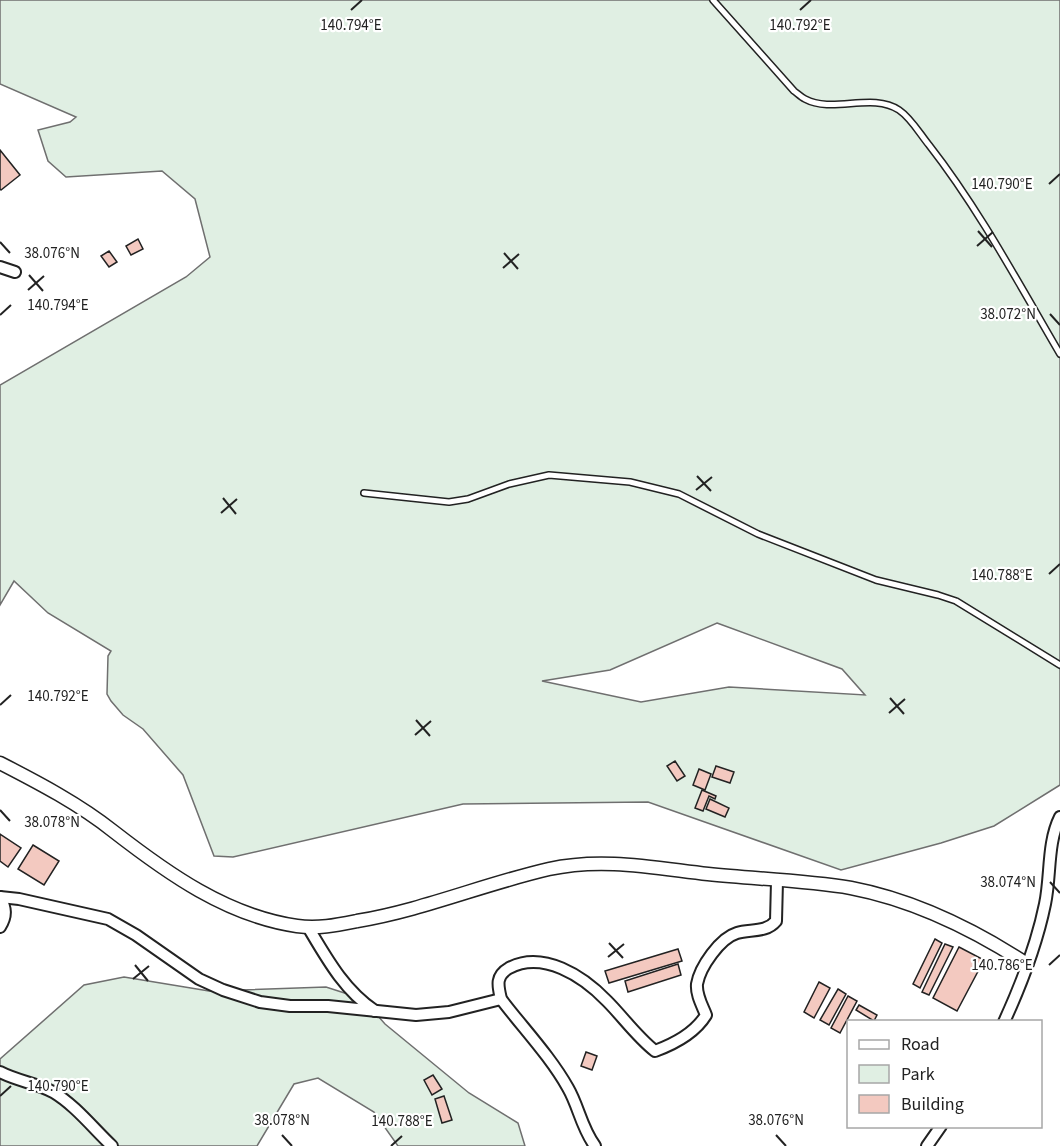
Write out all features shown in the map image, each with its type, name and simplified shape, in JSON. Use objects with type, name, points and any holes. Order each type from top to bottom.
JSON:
[{"type":"street","points":[[0,267],[15,272]]},
{"type":"street","points":[[0,763],[76,806],[170,874],[207,895],[254,915],[292,925],[327,926],[393,914],[551,869],[636,864],[850,888],[894,899],[957,923],[1027,964]]},
{"type":"street","points":[[1005,1020],[1027,964],[1045,903],[1053,837],[1060,817]]},
{"type":"street","points":[[595,1146],[581,1125],[569,1090],[558,1071],[501,999],[497,985],[499,977],[508,969],[516,966],[542,961],[565,970],[594,989],[655,1051],[675,1043],[706,1015],[698,997],[697,983],[709,958],[720,945],[729,936],[738,932],[768,929],[776,921],[777,881]]},
{"type":"street","points":[[0,897],[20,899],[108,919],[136,934],[199,979],[222,990],[260,1002],[290,1006],[328,1006],[378,1012],[431,1014],[449,1012],[501,999]]},
{"type":"street","points":[[0,897],[6,913],[0,927]]},
{"type":"street","points":[[308,927],[346,986],[360,1001],[378,1012]]},
{"type":"street","points":[[0,1072],[10,1078],[41,1087],[58,1096],[112,1146]]},
{"type":"street","points":[[927,1146],[940,1128]]},
{"type":"lane","points":[[713,0],[794,91],[805,99],[818,103],[886,105],[899,110],[906,117],[941,161],[977,216],[1060,354]]},
{"type":"lane","points":[[364,493],[449,502],[468,499],[509,484],[549,475],[630,482],[679,494],[758,534],[876,580],[938,594],[956,601],[1060,665]]},
{"type":"green space","points":[[0,0],[1060,0],[1060,785],[994,826],[841,870],[648,802],[463,804],[233,857],[214,856],[183,775],[143,729],[123,715],[107,694],[108,656],[111,651],[48,613],[14,581],[0,605],[0,385],[186,277],[210,257],[195,199],[162,171],[66,177],[48,161],[38,130],[70,122],[76,117],[0,84]],"holes":[[[717,623],[842,669],[865,695],[729,687],[641,702],[542,681],[610,670]]]},
{"type":"green space","points":[[124,977],[209,991],[326,987],[363,999],[385,1024],[469,1093],[518,1123],[525,1146],[398,1146],[374,1112],[318,1078],[294,1084],[257,1146],[0,1146],[0,1059],[84,985]]},
{"type":"building","points":[[0,150],[20,175],[1,190],[0,189]]},
{"type":"building","points":[[138,239],[143,249],[131,255],[126,246]]},
{"type":"building","points":[[109,251],[117,262],[109,267],[101,256]]},
{"type":"building","points":[[675,761],[685,776],[677,781],[667,766]]},
{"type":"building","points":[[716,766],[734,772],[730,783],[712,777]]},
{"type":"building","points":[[699,769],[711,774],[705,790],[693,785]]},
{"type":"building","points":[[702,790],[716,796],[715,799],[709,796],[703,811],[695,808]]},
{"type":"building","points":[[710,799],[729,808],[725,817],[706,809]]},
{"type":"building","points":[[0,834],[21,848],[8,867],[0,861]]},
{"type":"building","points":[[33,845],[59,861],[44,885],[18,869]]},
{"type":"building","points":[[935,939],[942,943],[920,988],[913,984]]},
{"type":"building","points":[[945,944],[953,947],[929,995],[922,992]]},
{"type":"building","points":[[959,947],[984,960],[957,1011],[933,998]]},
{"type":"building","points":[[678,949],[682,961],[609,983],[605,971]]},
{"type":"building","points":[[678,964],[681,975],[628,992],[625,981]]},
{"type":"building","points":[[819,982],[830,988],[814,1018],[804,1012]]},
{"type":"building","points":[[838,989],[846,994],[829,1025],[820,1020]]},
{"type":"building","points":[[848,996],[857,1001],[840,1033],[831,1028]]},
{"type":"building","points":[[859,1005],[877,1015],[872,1020],[856,1010]]},
{"type":"building","points":[[586,1052],[597,1056],[592,1070],[581,1066]]},
{"type":"building","points":[[433,1075],[442,1089],[432,1095],[424,1080]]},
{"type":"building","points":[[444,1096],[452,1120],[442,1123],[435,1099]]}]
